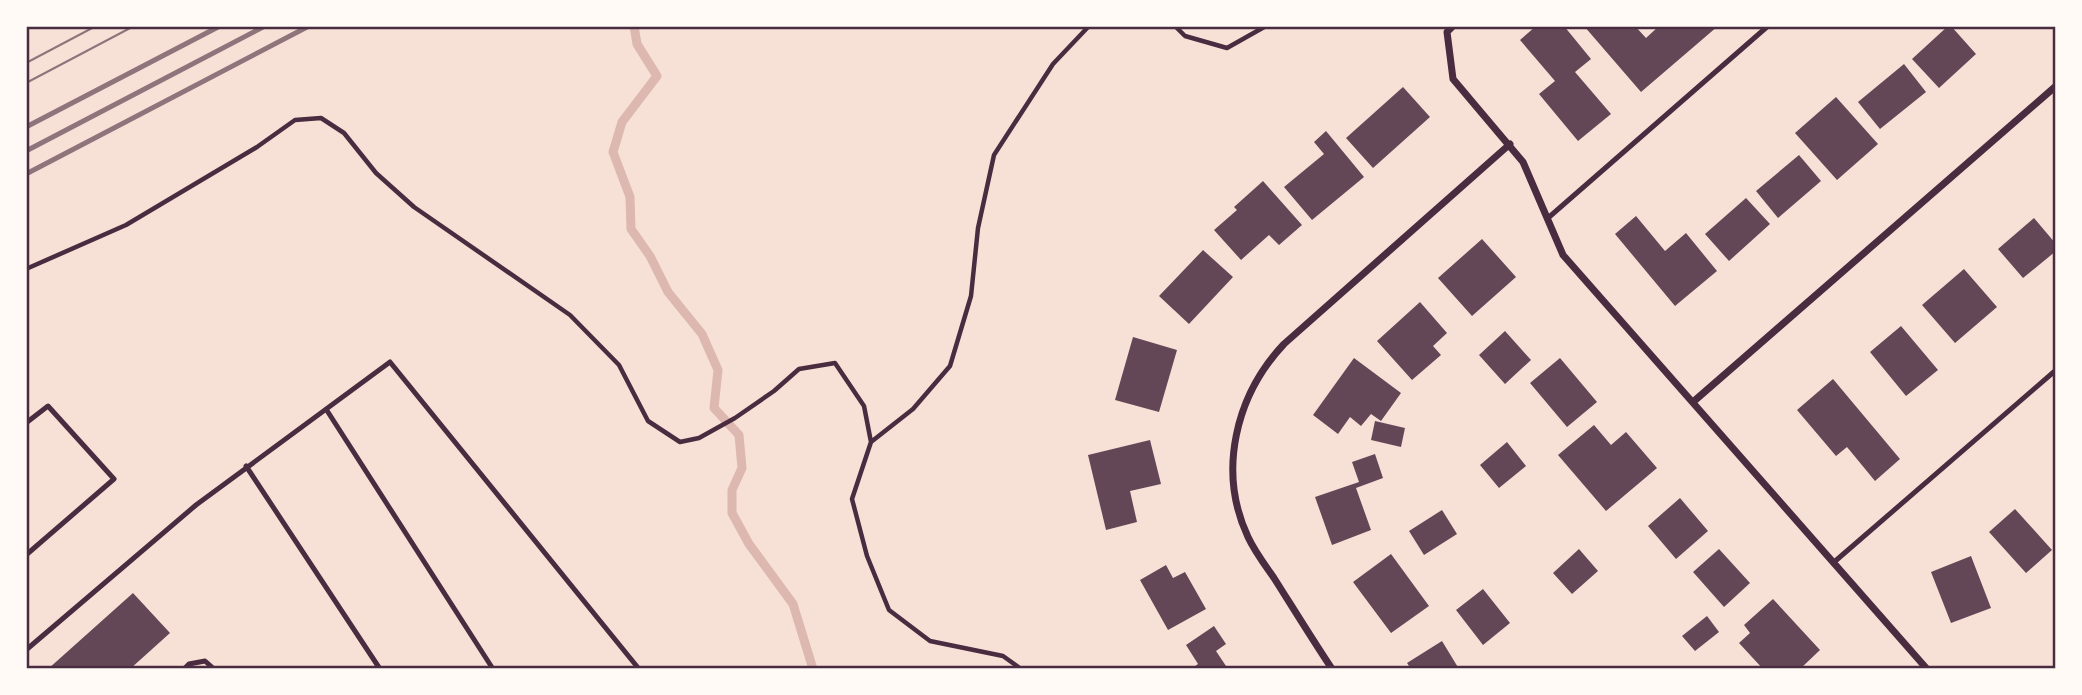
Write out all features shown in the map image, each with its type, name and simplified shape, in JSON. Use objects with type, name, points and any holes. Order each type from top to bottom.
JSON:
[{"type":"street","points":[[1453,26],[1447,32],[1453,79],[1524,162],[1563,255],[1927,669]]},
{"type":"street","points":[[1693,402],[2056,86]]},
{"type":"street","points":[[1332,669],[1248,538],[1237,503],[1233,471],[1236,432],[1248,395],[1269,359],[1284,344],[1510,144]]},
{"type":"lane","points":[[1548,218],[1768,26]]},
{"type":"lane","points":[[26,650],[196,505],[390,362],[639,669]]},
{"type":"lane","points":[[1833,563],[2056,370]]},
{"type":"lane","points":[[26,423],[48,407],[114,479],[26,555]]},
{"type":"lane","points":[[326,409],[493,669]]},
{"type":"lane","points":[[246,466],[380,669]]},
{"type":"lane","points":[[184,669],[189,664],[205,661],[214,669]]},
{"type":"path","points":[[871,443],[914,409],[950,366],[971,296],[978,229],[993,155],[1054,64],[1089,26]]},
{"type":"path","points":[[1175,26],[1185,36],[1227,48],[1266,26]]},
{"type":"path","points":[[26,269],[125,225],[257,147],[295,120],[321,118],[344,133],[376,173],[414,207],[570,315],[619,365],[648,421],[680,442],[699,438],[735,418],[774,391],[799,369],[835,363],[864,406],[871,443],[852,499],[867,556],[890,610],[930,641],[1003,656],[1021,669]]},
{"type":"building","points":[[1536,26],[1564,26],[1591,59],[1575,72],[1611,114],[1578,141],[1539,94],[1555,81],[1520,40]]},
{"type":"building","points":[[1584,26],[1635,26],[1646,38],[1659,26],[1718,26],[1641,92]]},
{"type":"building","points":[[1951,26],[1976,54],[1939,88],[1912,59]]},
{"type":"building","points":[[1904,64],[1926,92],[1880,129],[1858,102]]},
{"type":"building","points":[[1403,87],[1430,117],[1373,168],[1346,138]]},
{"type":"building","points":[[1836,97],[1878,144],[1837,180],[1795,133]]},
{"type":"building","points":[[1326,131],[1364,177],[1312,220],[1284,187],[1324,154],[1314,142]]},
{"type":"building","points":[[1799,155],[1821,181],[1778,218],[1756,191]]},
{"type":"building","points":[[1263,181],[1302,225],[1279,245],[1269,235],[1241,260],[1214,230],[1237,210],[1234,207]]},
{"type":"building","points":[[1746,198],[1770,224],[1729,261],[1705,234]]},
{"type":"building","points":[[1636,216],[1665,251],[1686,233],[1717,271],[1675,306],[1615,234]]},
{"type":"building","points":[[2034,218],[2056,244],[2056,251],[2023,278],[1998,249]]},
{"type":"building","points":[[1482,239],[1516,277],[1472,316],[1438,278]]},
{"type":"building","points":[[1203,250],[1233,277],[1189,324],[1159,296]]},
{"type":"building","points":[[1964,269],[1997,307],[1955,343],[1922,305]]},
{"type":"building","points":[[1420,302],[1447,333],[1433,346],[1441,355],[1412,380],[1377,341]]},
{"type":"building","points":[[1901,326],[1938,370],[1906,396],[1870,352]]},
{"type":"building","points":[[1505,331],[1531,360],[1505,384],[1479,355]]},
{"type":"building","points":[[1133,337],[1177,350],[1159,412],[1115,400]]},
{"type":"building","points":[[1354,358],[1401,393],[1381,421],[1371,414],[1361,426],[1350,417],[1338,434],[1313,415]]},
{"type":"building","points":[[1560,358],[1597,402],[1567,427],[1530,383]]},
{"type":"building","points":[[1833,379],[1900,459],[1875,481],[1847,447],[1836,456],[1797,410]]},
{"type":"building","points":[[1375,421],[1405,428],[1401,447],[1371,440]]},
{"type":"building","points":[[1594,425],[1611,445],[1626,432],[1657,468],[1606,511],[1558,455]]},
{"type":"building","points":[[1150,440],[1161,484],[1130,491],[1137,522],[1106,530],[1088,455]]},
{"type":"building","points":[[1507,442],[1526,466],[1499,488],[1480,465]]},
{"type":"building","points":[[1375,454],[1383,478],[1356,488],[1371,530],[1332,545],[1315,497],[1359,482],[1352,462]]},
{"type":"building","points":[[1680,498],[1708,531],[1676,559],[1648,526]]},
{"type":"building","points":[[2015,509],[2052,550],[2026,573],[1989,532]]},
{"type":"building","points":[[1442,510],[1457,534],[1424,555],[1409,531]]},
{"type":"building","points":[[1579,549],[1598,571],[1572,594],[1553,573]]},
{"type":"building","points":[[1719,549],[1750,583],[1724,607],[1693,572]]},
{"type":"building","points":[[1391,554],[1429,606],[1391,633],[1353,582]]},
{"type":"building","points":[[1971,556],[1991,608],[1951,623],[1931,572]]},
{"type":"building","points":[[1166,565],[1173,578],[1185,572],[1206,609],[1168,630],[1140,580]]},
{"type":"building","points":[[1483,589],[1510,623],[1483,645],[1456,610]]},
{"type":"building","points":[[133,593],[170,633],[130,669],[48,669]]},
{"type":"building","points":[[1773,599],[1820,650],[1800,669],[1763,669],[1739,643],[1750,633],[1744,625]]},
{"type":"building","points":[[1707,616],[1719,632],[1695,651],[1682,636]]},
{"type":"building","points":[[1214,626],[1226,644],[1216,651],[1228,669],[1191,669],[1198,664],[1186,645]]},
{"type":"building","points":[[1442,641],[1459,669],[1411,669],[1407,663]]},
{"type":"waterway","points":[[634,26],[637,44],[657,76],[622,122],[613,152],[630,197],[631,229],[650,256],[668,292],[702,334],[718,370],[714,408],[739,435],[742,468],[732,490],[732,513],[749,544],[793,604],[813,669]]},
{"type":"tram line","points":[[26,63],[96,26]]},
{"type":"tram line","points":[[26,83],[134,26]]},
{"type":"railway","points":[[26,127],[220,26]]},
{"type":"railway","points":[[26,151],[265,26]]},
{"type":"railway","points":[[26,174],[309,26]]}]
